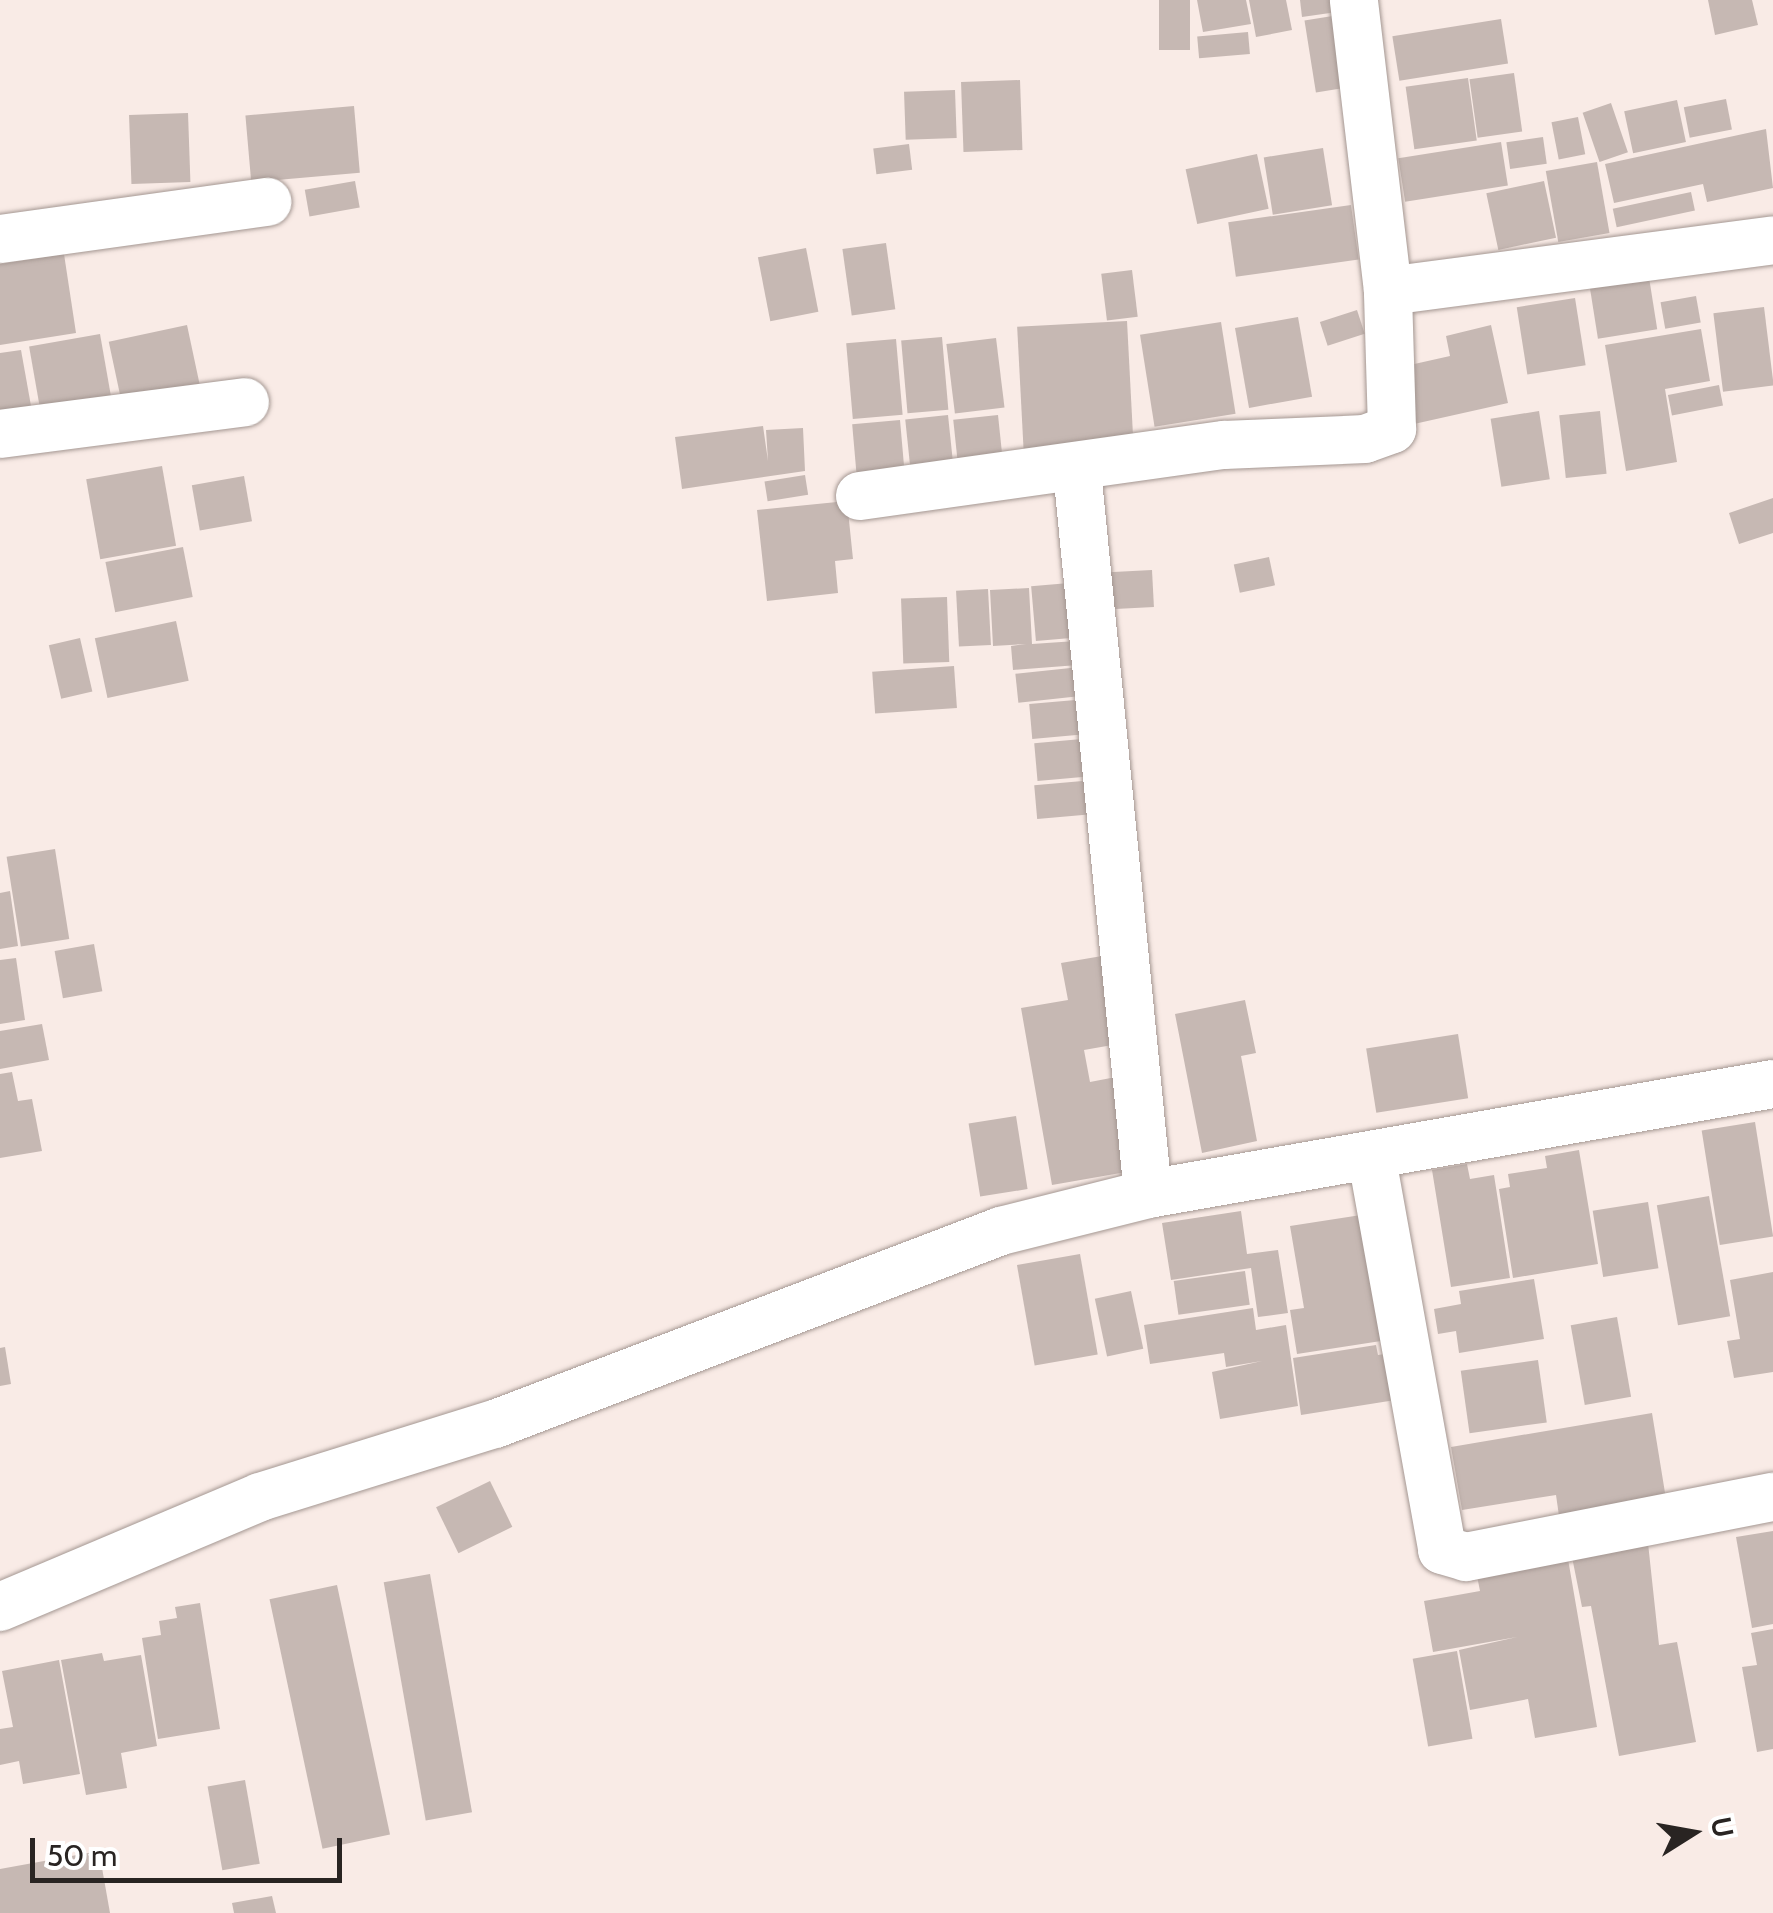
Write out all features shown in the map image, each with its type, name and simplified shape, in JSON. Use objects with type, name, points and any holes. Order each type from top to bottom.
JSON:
[{"type":"street","points":[[860,496],[1077,470],[1224,444],[1385,434],[1396,423],[1388,291],[1354,0]]},
{"type":"street","points":[[0,239],[267,202]]},
{"type":"street","points":[[1388,291],[1773,240]]},
{"type":"street","points":[[0,434],[245,402]]},
{"type":"street","points":[[1077,470],[1148,1194]]},
{"type":"street","points":[[0,1607],[260,1497],[494,1424],[1001,1231],[1148,1194],[1372,1158],[1773,1084]]},
{"type":"street","points":[[1372,1158],[1442,1550],[1466,1557],[1773,1498]]},
{"type":"building","points":[[1159,0],[1190,0],[1190,50],[1159,50]]},
{"type":"building","points":[[1197,0],[1246,0],[1251,24],[1203,32]]},
{"type":"building","points":[[1249,0],[1286,0],[1292,30],[1256,37]]},
{"type":"building","points":[[1300,0],[1342,0],[1344,11],[1302,17]]},
{"type":"building","points":[[1708,0],[1752,0],[1758,25],[1715,35]]},
{"type":"building","points":[[1345,14],[1356,86],[1316,93],[1305,20]]},
{"type":"building","points":[[1501,19],[1508,63],[1399,81],[1392,36]]},
{"type":"building","points":[[1248,32],[1250,54],[1199,58],[1197,36]]},
{"type":"building","points":[[1514,73],[1522,131],[1478,138],[1469,79]]},
{"type":"building","points":[[1468,78],[1477,140],[1414,149],[1406,87]]},
{"type":"building","points":[[1020,80],[1022,150],[963,152],[961,82]]},
{"type":"building","points":[[955,90],[957,138],[906,140],[904,92]]},
{"type":"building","points":[[1726,99],[1732,129],[1690,138],[1684,107]]},
{"type":"building","points":[[1677,100],[1686,142],[1633,153],[1624,111]]},
{"type":"building","points":[[1611,103],[1628,152],[1600,162],[1583,113]]},
{"type":"building","points":[[354,106],[360,173],[251,182],[245,115]]},
{"type":"building","points":[[188,113],[190,182],[131,184],[129,115]]},
{"type":"building","points":[[1578,117],[1585,154],[1559,159],[1551,122]]},
{"type":"building","points":[[1766,129],[1773,188],[1707,202],[1703,184],[1614,203],[1605,164]]},
{"type":"building","points":[[1543,137],[1547,164],[1510,169],[1506,142]]},
{"type":"building","points":[[1501,142],[1508,185],[1405,202],[1398,158]]},
{"type":"building","points":[[909,144],[912,170],[876,174],[873,148]]},
{"type":"building","points":[[1323,148],[1332,205],[1273,215],[1264,157]]},
{"type":"building","points":[[1257,154],[1269,209],[1197,224],[1186,169]]},
{"type":"building","points":[[1597,162],[1610,233],[1558,242],[1546,171]]},
{"type":"building","points":[[355,181],[360,208],[309,216],[305,190]]},
{"type":"building","points":[[1544,181],[1556,238],[1498,250],[1486,193]]},
{"type":"building","points":[[1691,192],[1695,211],[1617,227],[1613,209]]},
{"type":"building","points":[[1351,205],[1359,259],[1236,277],[1228,222]]},
{"type":"building","points":[[886,243],[895,309],[852,315],[842,249]]},
{"type":"building","points":[[806,248],[818,312],[770,321],[758,257]]},
{"type":"building","points":[[64,254],[76,333],[0,345],[0,264]]},
{"type":"building","points":[[1132,270],[1138,317],[1107,320],[1101,274]]},
{"type":"building","points":[[1648,271],[1657,329],[1598,339],[1589,280]]},
{"type":"building","points":[[1696,296],[1701,323],[1665,329],[1661,302]]},
{"type":"building","points":[[1575,298],[1586,365],[1527,374],[1517,307]]},
{"type":"building","points":[[1764,307],[1773,385],[1723,392],[1713,313]]},
{"type":"building","points":[[1357,310],[1365,334],[1328,346],[1320,322]]},
{"type":"building","points":[[1298,317],[1312,397],[1249,408],[1235,328]]},
{"type":"building","points":[[1127,321],[1134,446],[1024,452],[1017,327]]},
{"type":"building","points":[[1221,322],[1236,414],[1155,427],[1140,335]]},
{"type":"building","points":[[187,325],[200,387],[122,403],[109,342]]},
{"type":"building","points":[[1491,325],[1508,403],[1414,424],[1401,367],[1450,356],[1446,336]]},
{"type":"building","points":[[1701,329],[1710,381],[1665,389],[1677,462],[1626,471],[1605,345]]},
{"type":"building","points":[[100,334],[112,404],[41,416],[29,347]]},
{"type":"building","points":[[942,337],[948,410],[908,413],[901,341]]},
{"type":"building","points":[[996,338],[1005,407],[955,414],[946,344]]},
{"type":"building","points":[[896,339],[903,415],[853,419],[846,343]]},
{"type":"building","points":[[21,350],[33,417],[0,423],[0,353]]},
{"type":"building","points":[[1719,385],[1723,406],[1672,416],[1668,395]]},
{"type":"building","points":[[1539,411],[1550,479],[1501,487],[1491,419]]},
{"type":"building","points":[[1600,411],[1607,474],[1566,478],[1559,415]]},
{"type":"building","points":[[948,415],[954,470],[911,474],[905,419]]},
{"type":"building","points":[[998,415],[1004,477],[960,481],[953,420]]},
{"type":"building","points":[[900,420],[905,475],[857,479],[852,424]]},
{"type":"building","points":[[763,426],[768,461],[766,430],[803,428],[805,471],[682,489],[675,437]]},
{"type":"building","points":[[162,466],[176,546],[100,559],[86,479]]},
{"type":"building","points":[[805,475],[808,495],[768,501],[765,481]]},
{"type":"building","points":[[244,476],[252,521],[200,531],[192,485]]},
{"type":"building","points":[[1773,498],[1773,533],[1739,544],[1729,513]]},
{"type":"building","points":[[847,501],[853,559],[835,561],[838,593],[767,601],[757,510]]},
{"type":"building","points":[[183,547],[193,597],[115,612],[105,562]]},
{"type":"building","points":[[1269,557],[1275,585],[1240,593],[1234,564]]},
{"type":"building","points":[[1152,570],[1154,607],[1101,610],[1099,573]]},
{"type":"building","points":[[1069,583],[1074,638],[1036,641],[1031,586]]},
{"type":"building","points":[[1029,588],[1032,644],[1076,641],[1078,665],[1013,670],[1011,646],[1026,644],[993,646],[990,590]]},
{"type":"building","points":[[988,589],[991,645],[959,647],[956,591]]},
{"type":"building","points":[[947,597],[949,662],[903,664],[901,599]]},
{"type":"building","points":[[176,621],[189,681],[107,698],[95,638]]},
{"type":"building","points":[[80,638],[92,692],[61,699],[49,645]]},
{"type":"building","points":[[954,666],[957,708],[875,714],[872,672]]},
{"type":"building","points":[[1080,667],[1083,696],[1018,703],[1015,674]]},
{"type":"building","points":[[1087,699],[1090,734],[1032,739],[1029,704]]},
{"type":"building","points":[[1093,738],[1096,776],[1038,781],[1034,743]]},
{"type":"building","points":[[1094,780],[1097,814],[1037,819],[1034,785]]},
{"type":"building","points":[[55,849],[69,939],[21,947],[7,857]]},
{"type":"building","points":[[10,891],[18,946],[0,949],[0,893]]},
{"type":"building","points":[[94,944],[102,991],[63,998],[55,951]]},
{"type":"building","points":[[1102,956],[1118,1044],[1084,1050],[1090,1082],[1116,1077],[1132,1171],[1052,1185],[1021,1008],[1068,1000],[1061,963]]},
{"type":"building","points":[[16,958],[25,1020],[0,1024],[0,960]]},
{"type":"building","points":[[1245,1000],[1256,1053],[1241,1056],[1257,1141],[1202,1153],[1175,1014]]},
{"type":"building","points":[[42,1024],[49,1060],[0,1069],[0,1031]]},
{"type":"building","points":[[1458,1034],[1468,1098],[1376,1113],[1366,1049]]},
{"type":"building","points":[[12,1072],[18,1101],[32,1099],[42,1151],[0,1158],[0,1074]]},
{"type":"building","points":[[1016,1116],[1028,1189],[980,1197],[969,1124]]},
{"type":"building","points":[[1755,1122],[1773,1237],[1720,1245],[1702,1130]]},
{"type":"building","points":[[1579,1150],[1598,1264],[1513,1278],[1499,1189],[1510,1187],[1508,1174],[1547,1168],[1545,1156]]},
{"type":"building","points":[[1467,1164],[1470,1179],[1494,1175],[1510,1278],[1451,1287],[1432,1170]]},
{"type":"building","points":[[1709,1196],[1730,1316],[1678,1325],[1657,1205]]},
{"type":"building","points":[[1648,1202],[1658,1268],[1603,1277],[1593,1211]]},
{"type":"building","points":[[1241,1211],[1247,1254],[1278,1250],[1288,1313],[1258,1317],[1251,1268],[1171,1280],[1162,1223]]},
{"type":"building","points":[[1361,1215],[1381,1341],[1297,1354],[1290,1310],[1304,1308],[1290,1226]]},
{"type":"building","points":[[1080,1254],[1098,1354],[1035,1366],[1017,1265]]},
{"type":"building","points":[[1245,1271],[1250,1305],[1178,1315],[1174,1281]]},
{"type":"building","points":[[1773,1272],[1773,1372],[1734,1378],[1727,1341],[1740,1339],[1730,1280]]},
{"type":"building","points":[[1534,1279],[1544,1339],[1459,1353],[1456,1331],[1438,1334],[1434,1309],[1461,1304],[1459,1291]]},
{"type":"building","points":[[1131,1291],[1143,1349],[1107,1356],[1095,1299]]},
{"type":"building","points":[[1253,1308],[1256,1330],[1286,1325],[1298,1406],[1220,1419],[1212,1372],[1262,1361],[1226,1367],[1224,1353],[1150,1364],[1144,1325]]},
{"type":"building","points":[[1617,1317],[1631,1397],[1585,1405],[1571,1325]]},
{"type":"building","points":[[1376,1345],[1378,1355],[1391,1353],[1408,1398],[1301,1415],[1293,1358]]},
{"type":"building","points":[[5,1347],[11,1384],[0,1386],[0,1348]]},
{"type":"building","points":[[1538,1360],[1547,1422],[1470,1433],[1461,1371]]},
{"type":"building","points":[[1652,1413],[1667,1505],[1560,1523],[1556,1495],[1462,1510],[1451,1447]]},
{"type":"building","points":[[490,1481],[512,1527],[458,1553],[436,1507]]},
{"type":"building","points":[[1773,1531],[1773,1624],[1752,1628],[1736,1537]]},
{"type":"building","points":[[1648,1543],[1659,1645],[1677,1642],[1696,1742],[1619,1756],[1591,1606],[1582,1607],[1572,1557]]},
{"type":"building","points":[[1568,1559],[1597,1727],[1535,1738],[1528,1699],[1470,1710],[1459,1650],[1517,1637],[1433,1652],[1424,1601],[1480,1591],[1477,1576]]},
{"type":"building","points":[[430,1574],[472,1812],[426,1820],[384,1582]]},
{"type":"building","points":[[337,1585],[390,1834],[323,1849],[270,1599]]},
{"type":"building","points":[[200,1603],[220,1729],[158,1739],[142,1638],[161,1635],[159,1621],[177,1618],[175,1607]]},
{"type":"building","points":[[1773,1629],[1773,1749],[1757,1752],[1742,1667],[1757,1665],[1751,1633]]},
{"type":"building","points":[[1457,1651],[1472,1739],[1428,1746],[1413,1659]]},
{"type":"building","points":[[102,1653],[104,1661],[141,1655],[157,1746],[121,1753],[127,1788],[86,1795],[61,1660]]},
{"type":"building","points":[[59,1660],[80,1774],[23,1784],[19,1761],[0,1765],[0,1729],[13,1727],[2,1671]]},
{"type":"building","points":[[245,1780],[260,1864],[222,1870],[208,1787]]},
{"type":"building","points":[[99,1851],[110,1913],[0,1913],[0,1869]]},
{"type":"building","points":[[272,1896],[276,1913],[234,1913],[232,1903]]}]
